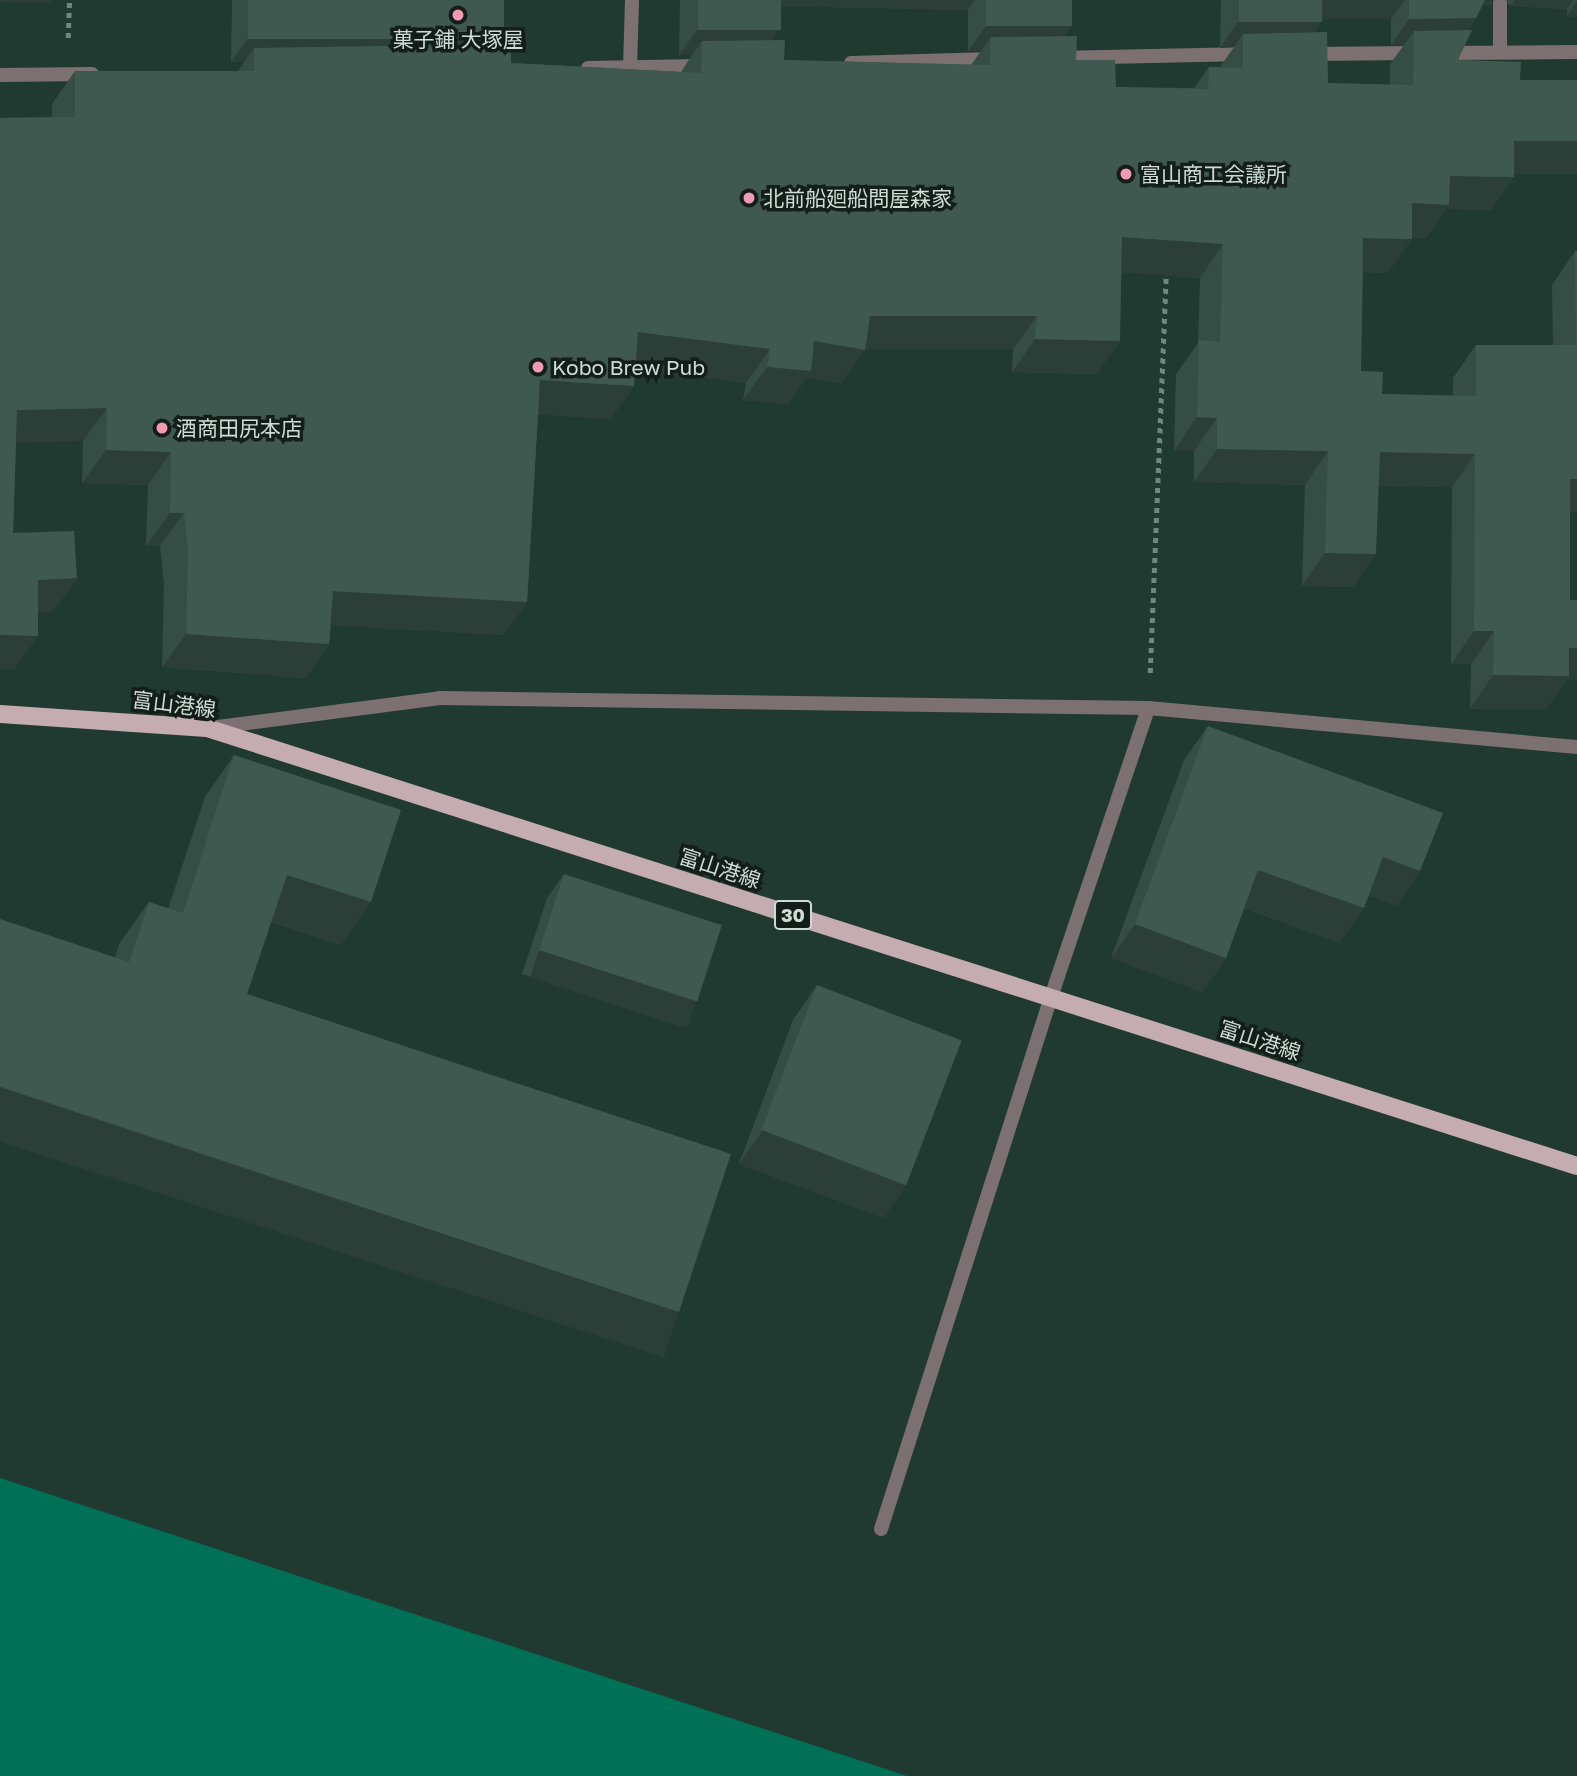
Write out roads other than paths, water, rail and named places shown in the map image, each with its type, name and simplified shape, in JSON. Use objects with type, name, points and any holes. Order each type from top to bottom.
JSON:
[{"type":"main road","name":"富山港線","points":[[0,714],[207,728],[1577,1166]]},
{"type":"street","points":[[630,68],[632,0]]},
{"type":"street","points":[[1500,0],[1500,52]]},
{"type":"street","points":[[1297,54],[1577,52]]},
{"type":"street","points":[[1043,58],[1270,54]]},
{"type":"street","points":[[837,63],[1016,59]]},
{"type":"street","points":[[575,68],[713,66]]},
{"type":"street","points":[[0,75],[108,74]]},
{"type":"street","points":[[207,728],[440,698],[1149,708],[1577,747]]},
{"type":"street","points":[[881,1530],[1051,998],[1149,708]]},
{"type":"place","name":"菓子鋪 大塚屋","points":[[458,15]]},
{"type":"place","name":"富山商工会議所","points":[[1126,174]]},
{"type":"place","name":"北前船廻船問屋森家","points":[[749,198]]},
{"type":"place","name":"Kobo Brew Pub","points":[[538,367]]},
{"type":"place","name":"酒商田尻本店","points":[[162,428]]}]
